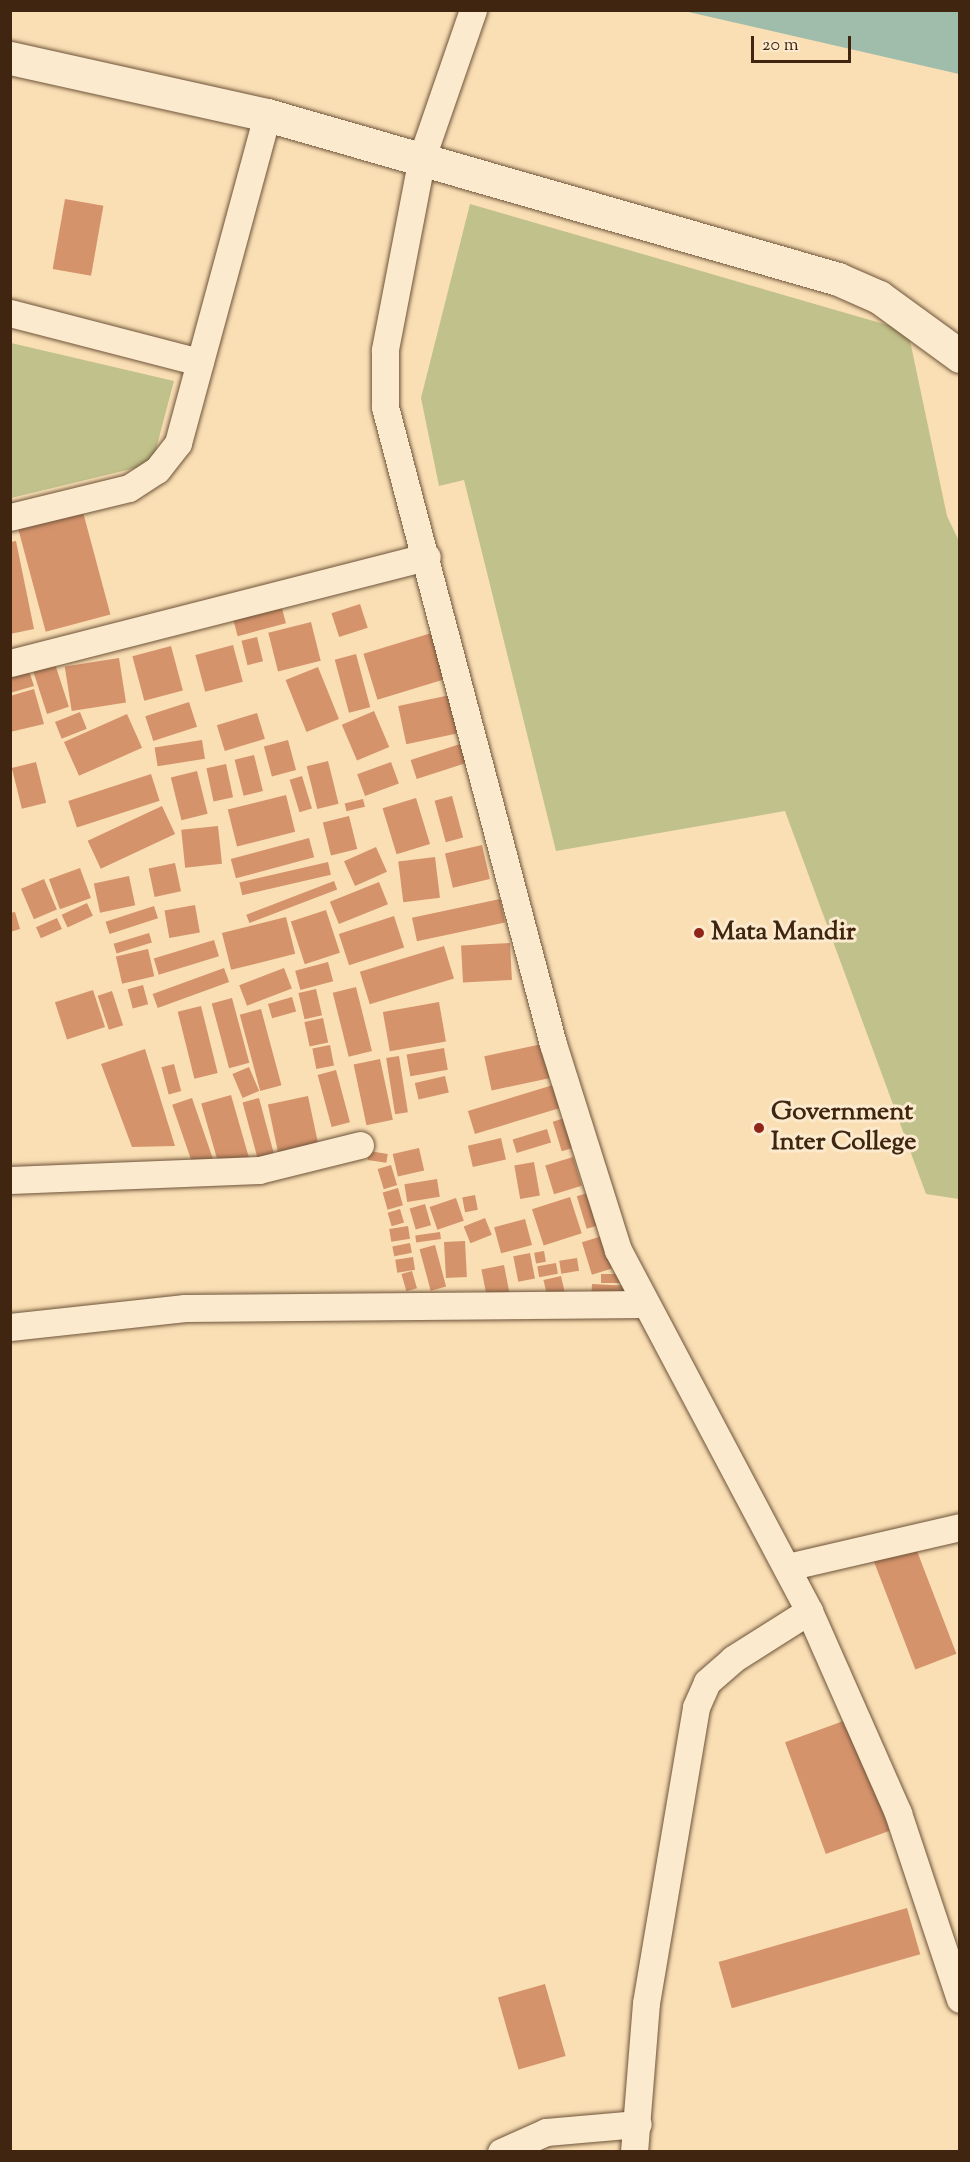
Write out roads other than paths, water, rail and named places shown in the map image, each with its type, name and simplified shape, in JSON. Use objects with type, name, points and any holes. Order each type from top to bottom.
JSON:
[{"type":"street","points":[[473,10],[422,157],[385,350],[385,407],[427,557],[572,1114],[643,1304],[810,1611],[898,1813],[960,1999]]},
{"type":"street","points":[[10,58],[267,115],[422,157],[838,279],[879,297],[960,356]]},
{"type":"street","points":[[10,517],[129,488],[157,470],[178,443],[267,115]]},
{"type":"street","points":[[10,313],[200,362]]},
{"type":"street","points":[[10,663],[427,557]]},
{"type":"street","points":[[10,1180],[259,1170],[360,1145]]},
{"type":"street","points":[[10,1327],[185,1308],[643,1304]]},
{"type":"street","points":[[787,1567],[960,1527]]},
{"type":"street","points":[[634,2151],[638,2124],[646,2002],[696,1707],[707,1682],[733,1659],[810,1611]]},
{"type":"street","points":[[501,2151],[546,2132],[638,2124]]},
{"type":"place","name":"Mata Mandir","points":[[699,933]]},
{"type":"place","name":"Government Inter College","points":[[759,1128]]}]
